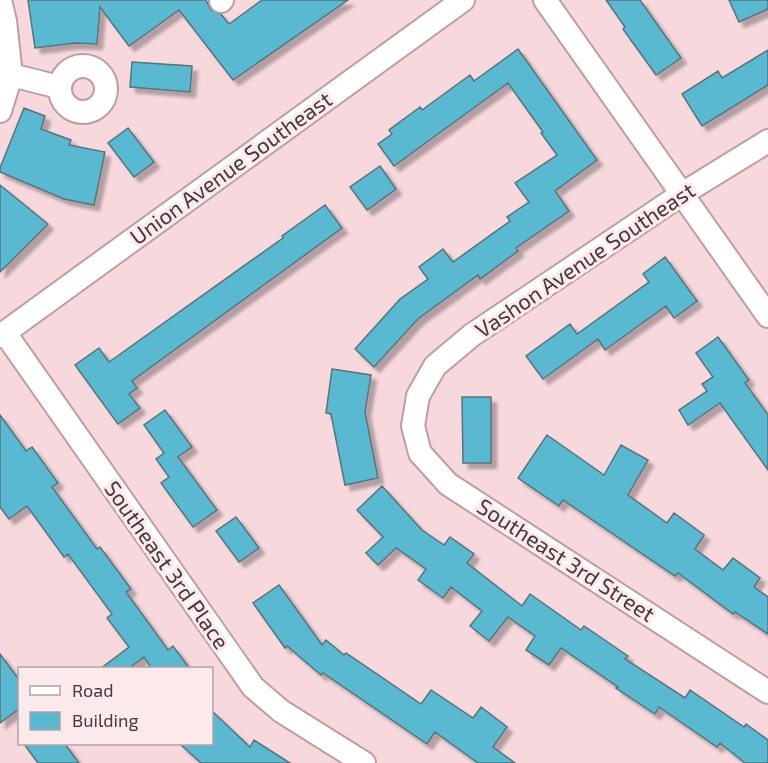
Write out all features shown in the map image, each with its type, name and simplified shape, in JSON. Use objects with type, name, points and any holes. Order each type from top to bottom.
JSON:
[{"type":"street","points":[[0,0],[5,21],[11,75],[0,111]]},
{"type":"street","name":"Union Avenue Southeast","points":[[2,335],[462,0]]},
{"type":"street","points":[[544,0],[768,316]]},
{"type":"street","points":[[11,75],[59,87]]},
{"type":"street","name":"Vashon Avenue Southeast","points":[[418,396],[435,366],[472,335],[682,194],[768,141]]},
{"type":"street","name":"Southeast 3rd Place","points":[[2,335],[253,687],[281,711],[364,763]]},
{"type":"street","name":"Southeast 3rd Street","points":[[418,396],[413,426],[420,453],[448,484],[768,692]]},
{"type":"building","points":[[28,0],[206,0],[211,10],[221,14],[229,24],[262,0],[348,0],[233,80],[179,10],[129,46],[100,7],[97,44],[75,43],[35,48]]},
{"type":"building","points":[[606,0],[640,0],[681,58],[656,75],[623,29],[625,27]]},
{"type":"building","points":[[729,0],[768,0],[768,9],[739,22]]},
{"type":"building","points":[[518,49],[597,160],[555,191],[569,211],[516,248],[518,251],[480,279],[478,275],[418,319],[374,367],[355,349],[400,299],[428,279],[419,267],[443,249],[453,262],[510,221],[507,217],[529,202],[515,183],[557,155],[508,83],[394,166],[378,144],[392,134],[389,130],[420,107],[422,110],[470,75],[474,81]]},
{"type":"building","points":[[768,50],[768,85],[702,126],[682,94],[718,71],[722,78]]},
{"type":"building","points":[[132,62],[192,66],[190,92],[130,87]]},
{"type":"building","points":[[24,108],[45,116],[41,129],[71,140],[69,145],[105,152],[94,205],[64,199],[0,172]]},
{"type":"building","points":[[128,128],[154,162],[134,177],[108,143]]},
{"type":"building","points":[[380,166],[396,189],[367,210],[350,187]]},
{"type":"building","points":[[0,185],[48,224],[0,272]]},
{"type":"building","points":[[325,205],[342,228],[132,381],[137,388],[129,394],[140,408],[118,424],[75,365],[99,348],[109,362],[283,238],[282,236]]},
{"type":"building","points":[[665,257],[697,301],[674,318],[666,306],[605,350],[598,339],[543,379],[526,356],[570,324],[577,334],[649,282],[643,274]]},
{"type":"building","points":[[718,337],[749,380],[745,383],[768,415],[768,470],[720,403],[688,425],[679,410],[707,391],[702,384],[713,377],[696,353]]},
{"type":"building","points":[[332,369],[371,375],[365,412],[378,478],[345,485],[331,414],[326,413]]},
{"type":"building","points":[[462,397],[491,397],[491,463],[463,463]]},
{"type":"building","points":[[165,410],[192,447],[178,457],[217,510],[193,527],[161,483],[169,477],[156,459],[164,453],[144,425]]},
{"type":"building","points":[[0,415],[26,451],[32,447],[58,483],[52,487],[97,549],[100,547],[131,589],[126,592],[168,650],[173,646],[189,667],[151,667],[144,657],[131,667],[103,667],[129,647],[107,618],[112,614],[68,554],[64,557],[27,506],[9,519],[0,507]]},
{"type":"building","points":[[547,435],[604,475],[621,445],[648,460],[628,495],[667,523],[674,513],[704,535],[695,549],[723,570],[733,558],[760,578],[754,587],[768,597],[768,634],[735,612],[733,614],[678,573],[675,576],[563,500],[559,506],[518,478]]},
{"type":"building","points":[[382,486],[422,530],[444,545],[450,537],[474,554],[467,563],[522,606],[530,594],[581,630],[584,626],[628,656],[625,659],[685,698],[690,690],[744,727],[746,724],[768,740],[768,763],[745,763],[720,743],[717,747],[659,707],[655,714],[561,648],[549,665],[526,650],[535,636],[508,617],[489,641],[470,626],[482,611],[451,587],[443,598],[418,580],[426,569],[396,548],[378,565],[366,553],[383,537],[357,510]]},
{"type":"building","points":[[236,517],[259,548],[239,562],[216,531]]},
{"type":"building","points":[[279,585],[322,645],[326,640],[344,655],[346,653],[421,704],[431,690],[473,718],[481,707],[507,727],[493,747],[515,763],[478,763],[435,732],[427,744],[323,673],[321,675],[287,646],[285,648],[253,603]]},
{"type":"building","points":[[0,654],[18,678],[18,710],[0,723]]},
{"type":"building","points":[[213,712],[250,747],[254,740],[290,763],[201,763],[181,745],[213,745]]},
{"type":"building","points":[[25,745],[66,745],[79,763],[38,763]]}]
